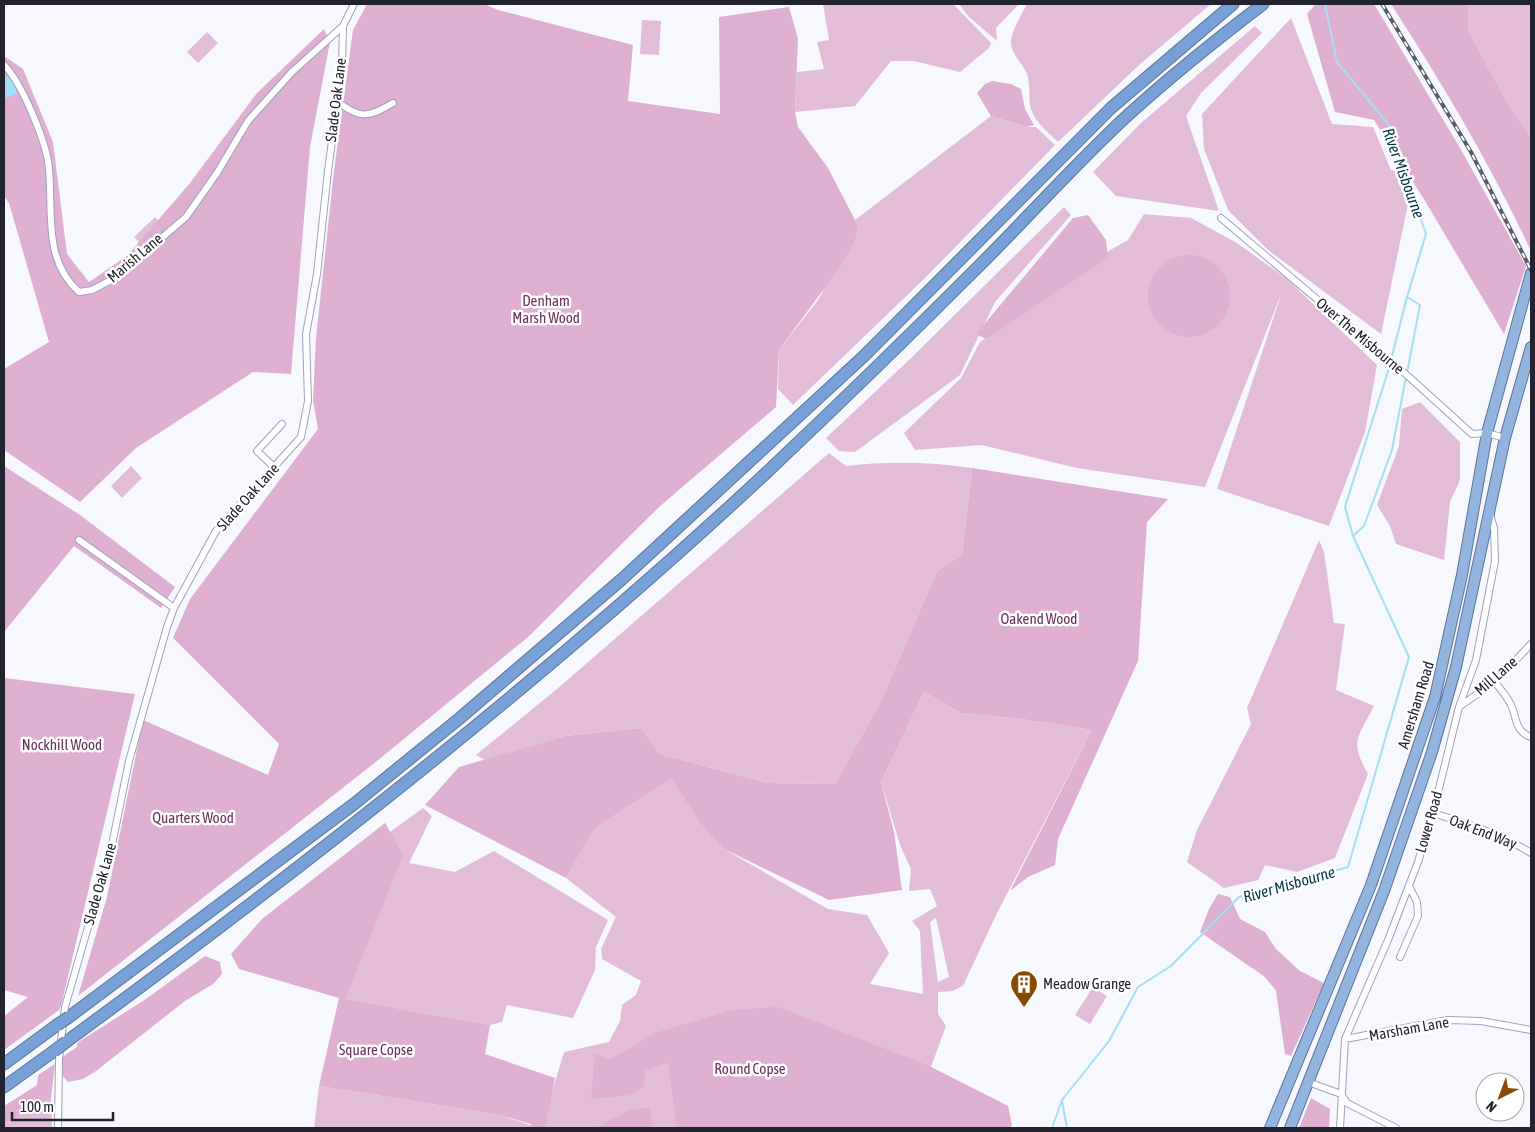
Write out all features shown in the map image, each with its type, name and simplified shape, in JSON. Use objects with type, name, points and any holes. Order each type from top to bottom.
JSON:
[{"type":"highway","points":[[4,1064],[57,1025],[67,1012],[196,924],[354,804],[460,718],[621,580],[857,362],[1111,108],[1184,43],[1233,4]]},
{"type":"highway","points":[[4,1087],[56,1055],[66,1042],[206,939],[372,811],[477,726],[634,591],[762,477],[869,374],[1126,117],[1193,58],[1263,4]]},
{"type":"highway","name":"Amersham Road","points":[[1270,1128],[1371,885],[1432,706],[1446,657],[1487,433],[1531,273]]},
{"type":"highway","points":[[1290,1128],[1384,891],[1432,752],[1456,667],[1505,438],[1531,346]]},
{"type":"street","name":"Slade Oak Lane","points":[[58,1128],[56,1055],[113,840],[129,761],[166,629],[174,608],[216,531],[301,437],[308,401],[306,334],[317,274],[342,66],[343,26],[354,4]]},
{"type":"street","name":"Marish Lane","points":[[4,65],[19,84],[40,133],[50,168],[53,246],[59,268],[68,282],[79,292],[92,290],[115,278],[186,217],[217,173],[248,120],[292,72],[343,26]]},
{"type":"street","points":[[337,101],[362,116],[375,114],[393,103]]},
{"type":"street","name":"Over The Misbourne","points":[[1221,218],[1410,377],[1472,434],[1487,433],[1505,438]]},
{"type":"street","points":[[274,467],[256,451],[282,424]]},
{"type":"street","name":"Lower Road","points":[[1340,1128],[1345,1039],[1408,886],[1433,813],[1459,707],[1476,660],[1495,561],[1494,528],[1489,510]]},
{"type":"street","points":[[79,540],[174,608]]},
{"type":"street","name":"Mill Lane","points":[[1459,707],[1495,682],[1531,644]]},
{"type":"street","points":[[1495,682],[1512,706],[1518,728],[1526,736],[1531,737]]},
{"type":"street","name":"Oak End Way","points":[[1433,813],[1477,827],[1513,842],[1531,853]]},
{"type":"street","points":[[1400,957],[1418,916],[1417,902],[1408,886]]},
{"type":"street","name":"Marsham Lane","points":[[1345,1039],[1448,1020],[1481,1020],[1531,1030]]},
{"type":"street","points":[[1308,1082],[1341,1094],[1347,1103],[1396,1128]]},
{"type":"green space","name":"Denham Marsh Wood","points":[[367,4],[484,4],[498,10],[633,45],[628,101],[720,114],[719,17],[789,7],[798,39],[795,112],[798,127],[828,168],[855,220],[858,228],[855,240],[840,267],[779,350],[776,407],[659,507],[528,637],[377,761],[78,996],[107,897],[143,720],[268,775],[279,744],[173,638],[190,599],[318,429],[313,400],[316,338],[334,171],[353,30]]},
{"type":"green space","points":[[823,4],[953,4],[991,43],[989,48],[960,72],[914,61],[891,61],[855,106],[795,112],[797,72],[824,69],[817,42],[829,40]]},
{"type":"green space","points":[[959,4],[1019,4],[996,28],[997,41],[968,16]]},
{"type":"green space","points":[[1027,4],[1211,4],[1139,65],[1058,142],[1042,127],[1034,116],[1030,105],[1027,74],[1012,49],[1011,40],[1014,31]]},
{"type":"green space","points":[[1316,4],[1374,4],[1460,148],[1526,266],[1504,334],[1425,201],[1374,120],[1335,112],[1307,14]]},
{"type":"green space","points":[[1391,4],[1468,4],[1468,30],[1508,104],[1531,137],[1531,251],[1516,219],[1465,125]]},
{"type":"green space","points":[[1468,4],[1531,4],[1531,137],[1508,104],[1468,30]]},
{"type":"green space","points":[[1291,18],[1332,124],[1373,127],[1391,170],[1396,171],[1408,204],[1381,334],[1268,250],[1228,210],[1204,149],[1202,114]]},
{"type":"green space","points":[[642,20],[661,21],[659,55],[640,54]]},
{"type":"green space","points":[[1255,26],[1262,33],[1201,93],[1186,116],[1219,211],[1116,196],[1093,172],[1141,123]]},
{"type":"green space","points":[[324,29],[330,42],[310,147],[291,374],[253,372],[136,448],[80,502],[4,450],[4,369],[49,342],[9,203],[4,196],[4,56],[23,69],[53,142],[67,254],[89,282],[127,256],[190,183],[257,93]]},
{"type":"green space","points":[[207,32],[218,43],[198,63],[187,52]]},
{"type":"green space","points":[[992,81],[1011,84],[1021,89],[1025,109],[1034,125],[1027,127],[991,116],[977,93],[985,84]]},
{"type":"green space","points":[[991,116],[1027,127],[1036,127],[1055,145],[926,277],[793,405],[778,389],[779,350],[818,300],[858,228],[855,220]]},
{"type":"green space","points":[[1064,207],[1071,215],[995,302],[960,375],[855,452],[839,451],[826,438],[909,360]]},
{"type":"green space","points":[[1144,214],[1191,218],[1237,243],[1287,279],[1377,365],[1365,432],[1329,526],[1217,489],[1282,292],[1205,487],[1077,468],[982,445],[915,450],[904,433],[961,378],[980,342],[1098,257],[1128,240]]},
{"type":"green space","points":[[1088,215],[1106,240],[1108,258],[986,339],[976,334],[1073,218]]},
{"type":"green space","points":[[155,217],[166,229],[146,249],[134,237]]},
{"type":"green space","points":[[1189,255],[1205,258],[1218,267],[1227,280],[1230,296],[1227,312],[1218,325],[1205,334],[1189,337],[1173,334],[1160,325],[1151,312],[1148,296],[1151,280],[1160,267],[1173,258]]},
{"type":"green space","points":[[1420,402],[1460,442],[1460,480],[1450,502],[1444,560],[1396,544],[1390,526],[1377,505],[1399,446],[1402,409]]},
{"type":"green space","points":[[829,453],[846,466],[909,463],[941,464],[972,468],[962,555],[937,571],[881,701],[835,784],[768,783],[660,754],[641,728],[565,736],[485,760],[476,755],[557,689]]},
{"type":"green space","points":[[4,466],[80,515],[175,587],[161,608],[74,546],[4,632]]},
{"type":"green space","points":[[131,466],[142,478],[122,498],[111,486]]},
{"type":"green space","name":"Oakend Wood","points":[[972,468],[1168,499],[1147,522],[1138,661],[1058,839],[1055,865],[1028,877],[1010,891],[1092,730],[1021,719],[961,713],[924,692],[881,782],[894,832],[902,890],[829,900],[724,849],[702,826],[671,779],[595,828],[566,878],[425,805],[459,767],[565,736],[641,728],[660,754],[768,783],[835,784],[881,701],[937,571],[962,555]]},
{"type":"green space","points":[[1319,540],[1324,552],[1334,623],[1345,624],[1336,690],[1374,706],[1360,733],[1357,746],[1362,763],[1368,774],[1335,858],[1297,872],[1265,865],[1258,880],[1224,888],[1187,862],[1197,830],[1251,724],[1247,708]]},
{"type":"green space","name":"Nockhill Wood","points":[[4,678],[135,694],[61,1006],[59,1010],[4,1050],[4,1016],[28,997],[4,990]]},
{"type":"green space","points":[[924,692],[961,713],[1021,719],[1092,730],[997,913],[963,986],[952,991],[938,992],[938,1014],[946,1026],[931,1067],[1008,1106],[1009,1128],[541,1128],[564,1052],[609,1042],[620,1021],[622,1005],[636,995],[641,981],[602,959],[601,949],[616,917],[566,878],[595,828],[671,779],[702,826],[724,849],[828,909],[867,915],[889,953],[870,984],[923,994],[920,931],[912,921],[937,906],[930,889],[909,891],[911,869],[900,845],[881,782]],"holes":[[[936,918],[949,977],[938,982],[930,922]]]},
{"type":"green space","points":[[423,808],[432,816],[409,863],[455,872],[494,851],[608,920],[596,947],[595,970],[573,1018],[507,1005],[502,1022],[490,1025],[344,999],[404,855],[390,832]]},
{"type":"green space","name":"Square Copse","points":[[385,823],[404,855],[345,999],[490,1025],[485,1054],[555,1078],[545,1128],[531,1128],[531,1124],[500,1115],[319,1086],[339,998],[239,969],[231,954],[262,919]]},
{"type":"green space","points":[[1218,894],[1230,897],[1240,919],[1265,932],[1276,949],[1300,971],[1324,983],[1291,1056],[1285,1054],[1276,991],[1265,977],[1200,932],[1209,909]]},
{"type":"green space","points":[[205,956],[220,962],[222,974],[213,984],[185,1001],[96,1071],[83,1079],[68,1082],[62,1075],[61,1058],[77,1047],[80,1041],[146,999]]},
{"type":"green space","points":[[1093,987],[1107,996],[1090,1024],[1075,1015]]},
{"type":"green space","name":"Round Copse","points":[[778,1007],[927,1065],[1008,1106],[1012,1125],[1010,1128],[677,1128],[668,1063],[646,1070],[643,1087],[631,1095],[591,1099],[595,1054],[611,1059],[655,1033],[732,1010]]},
{"type":"green space","points":[[55,1064],[51,1098],[4,1124],[4,1106],[37,1085],[38,1075]]},
{"type":"green space","points":[[319,1086],[500,1115],[539,1128],[314,1128]]},
{"type":"green space","points":[[51,1098],[52,1128],[4,1128],[4,1124]]},
{"type":"green space","points":[[1311,1098],[1330,1109],[1329,1128],[1299,1128]]},
{"type":"green space","points":[[650,1108],[653,1128],[595,1128],[632,1109]]},
{"type":"water","points":[[4,75],[14,81],[17,94],[4,98]]},
{"type":"waterway","name":"River Misbourne","points":[[1325,4],[1337,62],[1389,125],[1426,234],[1391,360]]},
{"type":"waterway","name":"River Misbourne","points":[[1407,297],[1420,305],[1407,373]]},
{"type":"waterway","name":"River Misbourne","points":[[1052,1128],[1062,1100],[1109,1041],[1138,987],[1171,966],[1239,897],[1348,867],[1409,657],[1353,536],[1345,507],[1390,365]]},
{"type":"waterway","name":"River Misbourne","points":[[1353,536],[1364,526],[1392,450],[1406,377]]},
{"type":"waterway","points":[[1062,1101],[1067,1128]]},
{"type":"railway","points":[[1382,4],[1471,152],[1531,270]]},
{"type":"place","name":"Meadow Grange","points":[[1024,1008]]},
{"type":"park label","name":"Quarters Wood","points":[[193,818]]}]
